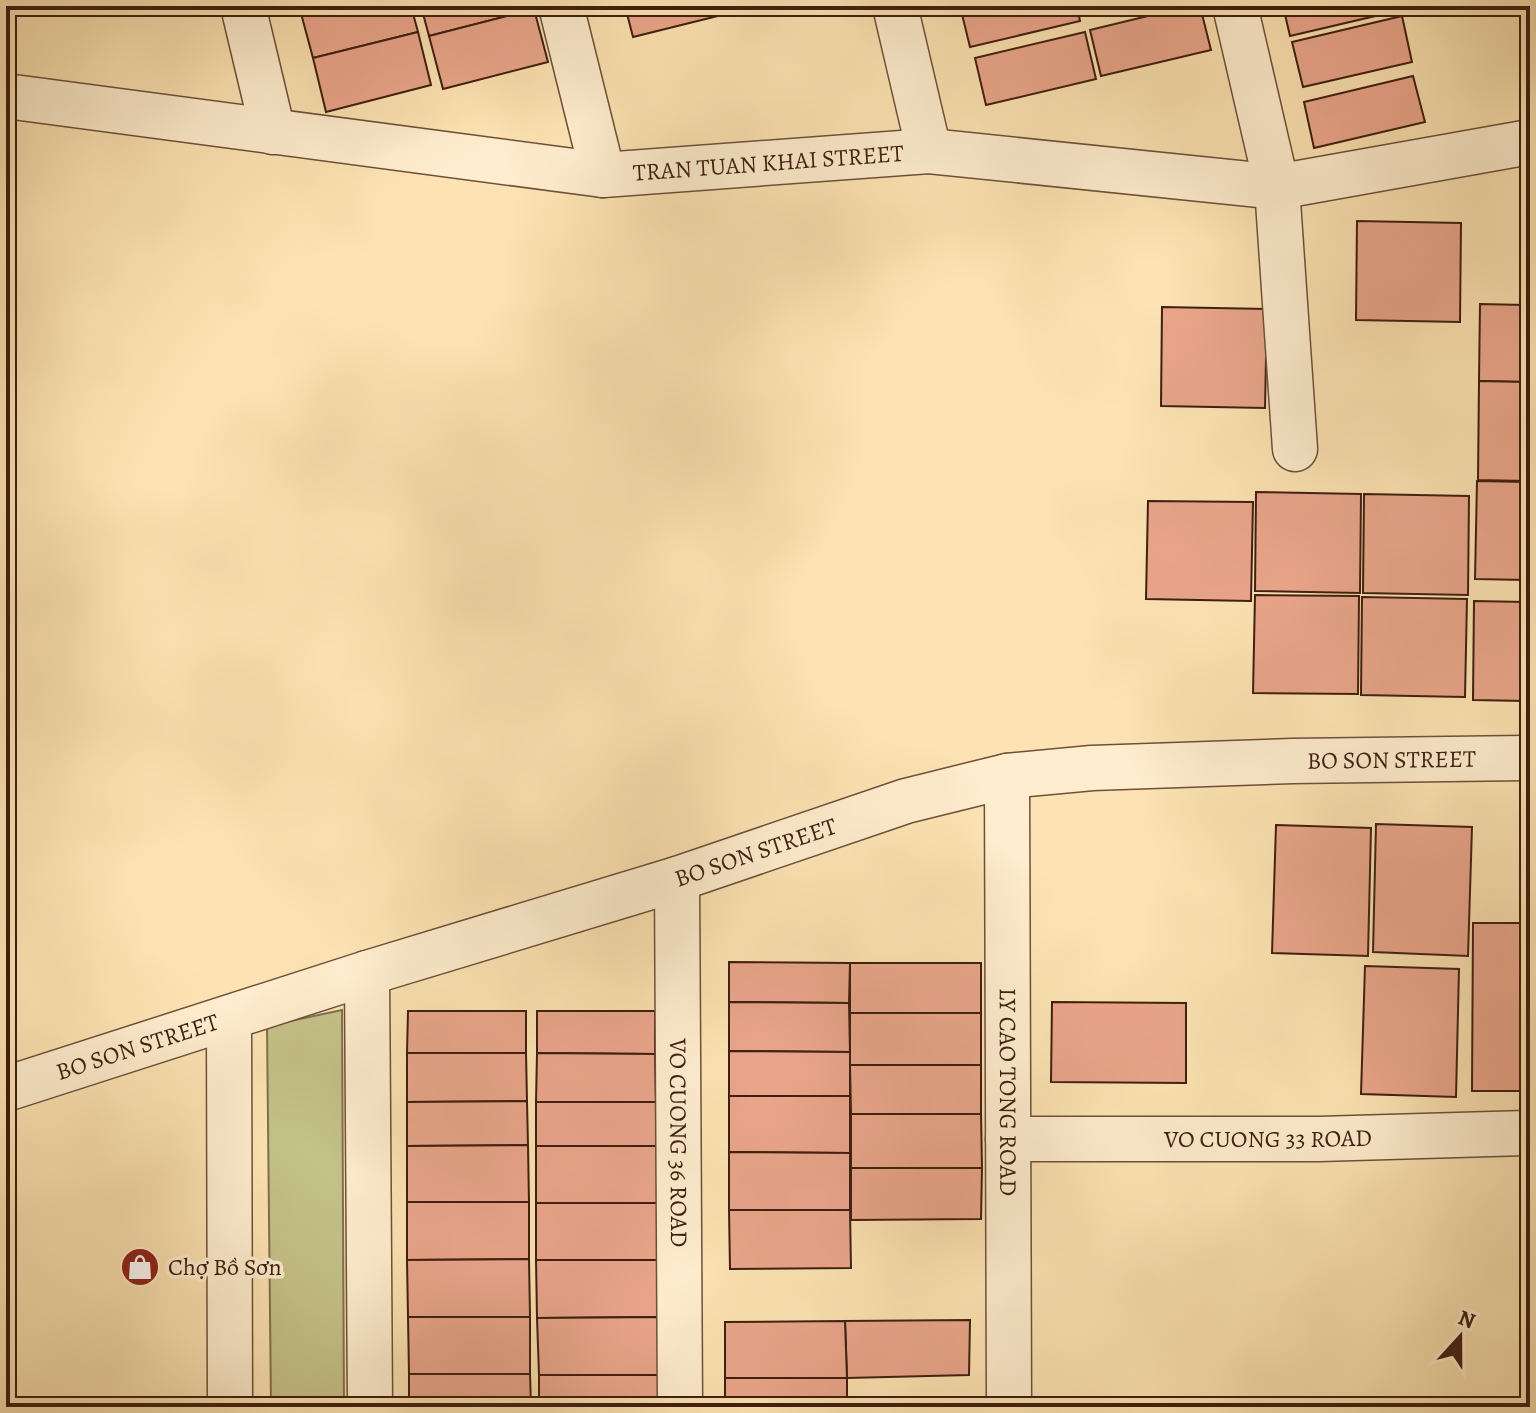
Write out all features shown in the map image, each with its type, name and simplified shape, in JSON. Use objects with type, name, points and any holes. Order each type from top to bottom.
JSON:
[{"type":"street","points":[[243,6],[273,132]]},
{"type":"street","points":[[561,6],[603,175]]},
{"type":"street","points":[[895,6],[929,151]]},
{"type":"street","points":[[1235,6],[1277,187],[1295,449]]},
{"type":"street","name":"TRAN TUAN KHAI STREET","points":[[6,96],[603,175],[929,151],[1277,187],[1530,142]]},
{"type":"street","name":"BO SON STREET","points":[[6,1089],[367,973],[677,879],[906,801],[1007,776],[1092,768],[1292,761],[1530,758]]},
{"type":"street","name":"LY CAO TONG ROAD","points":[[1007,776],[1009,1407]]},
{"type":"street","name":"VO CUONG 36 ROAD","points":[[677,879],[680,1407]]},
{"type":"street","points":[[367,973],[370,1407]]},
{"type":"street","points":[[229,1018],[230,1407]]},
{"type":"street","name":"VO CUONG 33 ROAD","points":[[1008,1139],[1303,1139],[1530,1133]]},
{"type":"shaded area","points":[[342,1010],[344,1407],[271,1407],[267,1026]]},
{"type":"building","points":[[299,6],[411,6],[418,32],[313,58]]},
{"type":"building","points":[[421,6],[533,6],[534,9],[429,36]]},
{"type":"building","points":[[625,6],[737,6],[738,11],[633,37]]},
{"type":"building","points":[[960,6],[1077,6],[1080,21],[970,47]]},
{"type":"building","points":[[1200,6],[1211,50],[1101,76],[1090,30]]},
{"type":"building","points":[[1283,6],[1399,6],[1401,10],[1290,36]]},
{"type":"building","points":[[534,9],[548,62],[443,89],[429,36]]},
{"type":"building","points":[[1402,16],[1412,62],[1303,87],[1292,42]]},
{"type":"building","points":[[418,32],[431,85],[326,112],[313,58]]},
{"type":"building","points":[[1085,32],[1096,79],[986,105],[975,58]]},
{"type":"building","points":[[1413,76],[1425,122],[1314,148],[1304,102]]},
{"type":"building","points":[[1357,221],[1461,223],[1460,322],[1356,320]]},
{"type":"building","points":[[1480,304],[1530,305],[1530,382],[1479,381]]},
{"type":"building","points":[[1162,307],[1267,309],[1265,408],[1161,406]]},
{"type":"building","points":[[1479,381],[1530,382],[1530,481],[1478,480]]},
{"type":"building","points":[[1477,481],[1530,482],[1530,580],[1475,579]]},
{"type":"building","points":[[1256,492],[1361,494],[1360,593],[1255,591]]},
{"type":"building","points":[[1364,494],[1469,496],[1468,595],[1363,593]]},
{"type":"building","points":[[1148,501],[1253,502],[1251,601],[1146,599]]},
{"type":"building","points":[[1255,595],[1359,596],[1358,694],[1253,693]]},
{"type":"building","points":[[1362,597],[1467,599],[1465,697],[1361,695]]},
{"type":"building","points":[[1474,601],[1530,602],[1530,701],[1473,700]]},
{"type":"building","points":[[1376,824],[1472,827],[1468,956],[1373,952]]},
{"type":"building","points":[[1276,825],[1371,828],[1368,956],[1272,953]]},
{"type":"building","points":[[1473,923],[1530,923],[1530,1091],[1472,1091]]},
{"type":"building","points":[[729,962],[850,963],[849,1003],[729,1002]]},
{"type":"building","points":[[850,963],[981,963],[981,1013],[850,1013]]},
{"type":"building","points":[[1365,966],[1459,969],[1456,1097],[1361,1094]]},
{"type":"building","points":[[729,1002],[849,1003],[850,1052],[729,1051]]},
{"type":"building","points":[[1052,1002],[1186,1003],[1186,1083],[1051,1082]]},
{"type":"building","points":[[408,1011],[526,1011],[526,1053],[407,1053]]},
{"type":"building","points":[[537,1011],[655,1011],[655,1054],[537,1053]]},
{"type":"building","points":[[850,1013],[981,1013],[981,1065],[850,1065]]},
{"type":"building","points":[[729,1051],[850,1052],[850,1096],[729,1096]]},
{"type":"building","points":[[407,1053],[526,1053],[527,1101],[407,1102]]},
{"type":"building","points":[[537,1053],[655,1054],[656,1102],[536,1102]]},
{"type":"building","points":[[850,1065],[981,1065],[981,1114],[851,1114]]},
{"type":"building","points":[[729,1096],[850,1096],[850,1153],[729,1152]]},
{"type":"building","points":[[527,1101],[528,1145],[407,1146],[407,1102]]},
{"type":"building","points":[[536,1102],[656,1102],[657,1146],[536,1146]]},
{"type":"building","points":[[851,1114],[981,1114],[982,1168],[851,1168]]},
{"type":"building","points":[[528,1145],[529,1202],[407,1202],[407,1146]]},
{"type":"building","points":[[536,1146],[657,1146],[658,1203],[536,1203]]},
{"type":"building","points":[[729,1152],[850,1153],[850,1210],[729,1210]]},
{"type":"building","points":[[851,1168],[982,1168],[981,1219],[851,1220]]},
{"type":"building","points":[[407,1202],[529,1202],[529,1259],[407,1260]]},
{"type":"building","points":[[536,1203],[658,1203],[658,1260],[536,1260]]},
{"type":"building","points":[[729,1210],[850,1210],[851,1268],[730,1269]]},
{"type":"building","points":[[529,1259],[530,1317],[408,1317],[407,1260]]},
{"type":"building","points":[[536,1260],[658,1260],[659,1317],[537,1318]]},
{"type":"building","points":[[408,1317],[530,1317],[530,1374],[409,1374]]},
{"type":"building","points":[[659,1317],[660,1375],[539,1375],[537,1318]]},
{"type":"building","points":[[970,1320],[969,1375],[847,1378],[845,1321]]},
{"type":"building","points":[[845,1321],[847,1378],[725,1378],[725,1322]]},
{"type":"building","points":[[409,1374],[530,1374],[531,1407],[409,1407]]},
{"type":"building","points":[[539,1375],[660,1375],[661,1407],[539,1407]]},
{"type":"building","points":[[725,1378],[847,1378],[847,1407],[725,1407]]},
{"type":"place","name":"Chợ Bồ Sơn","points":[[140,1267]]}]
